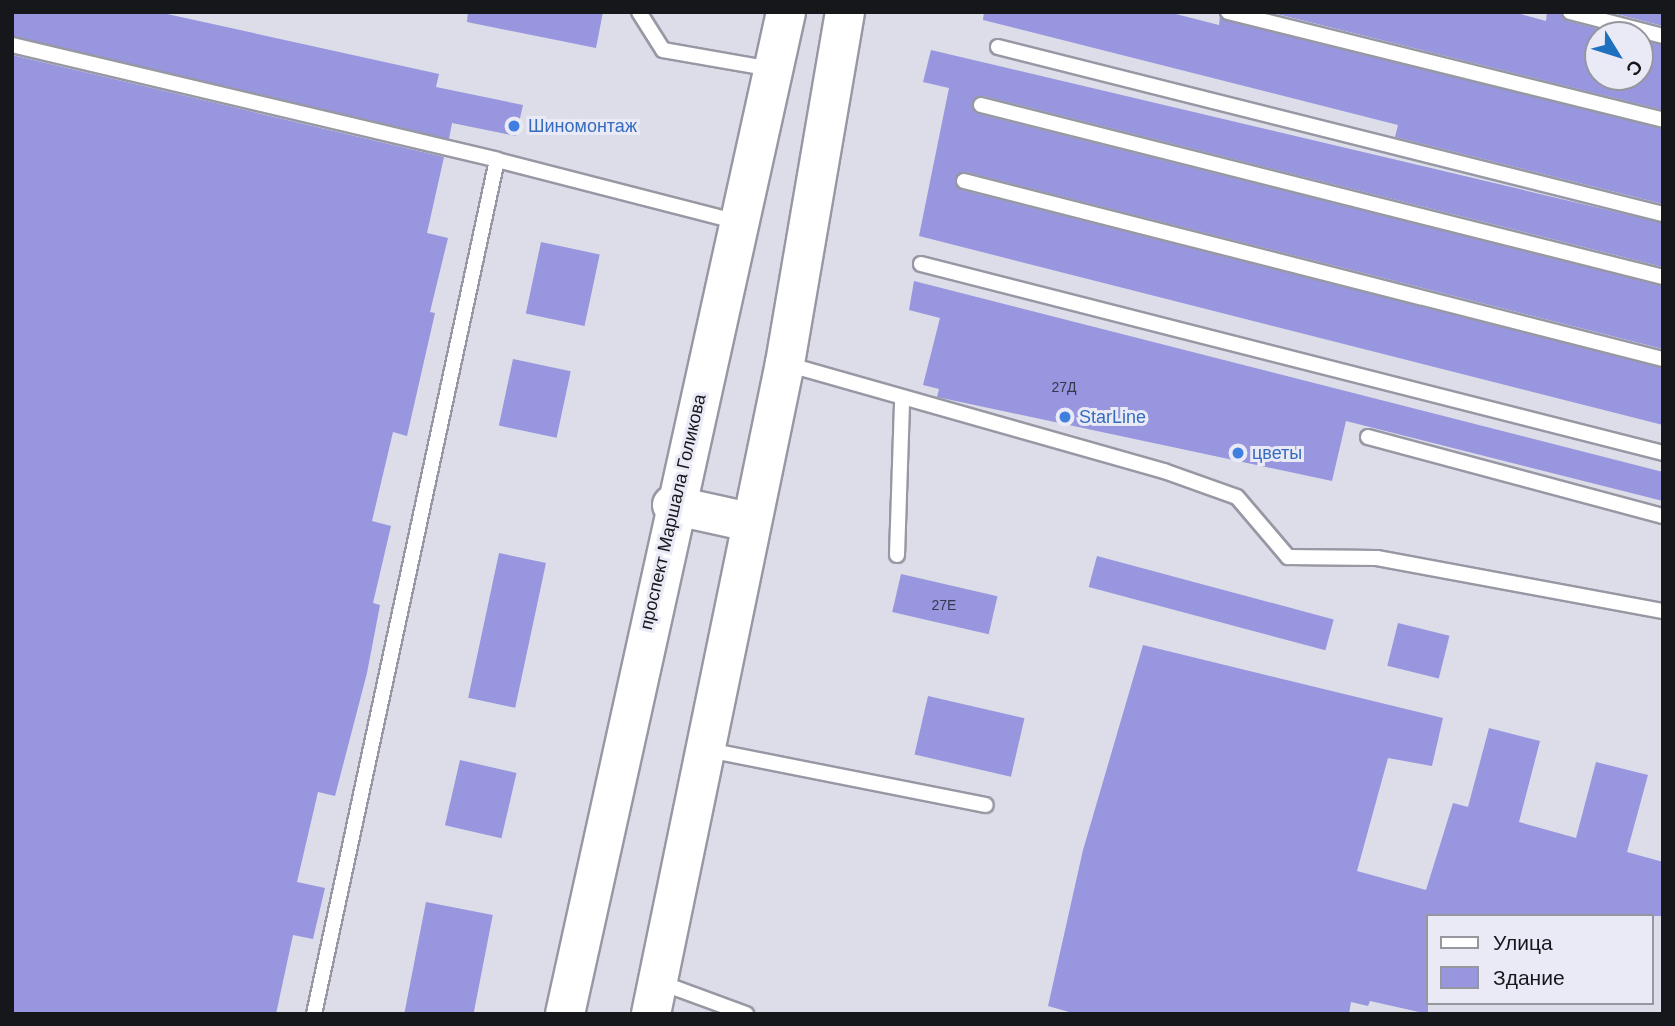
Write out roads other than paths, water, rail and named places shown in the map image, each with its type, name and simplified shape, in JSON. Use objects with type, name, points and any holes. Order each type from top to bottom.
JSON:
[{"type":"main road","name":"проспект Маршала Голикова","points":[[565,1014],[672,505],[743,223],[786,12]]},
{"type":"main road","points":[[654,998],[749,522],[785,363],[845,12]]},
{"type":"main road","points":[[672,505],[749,522]]},
{"type":"lane","points":[[639,12],[663,50],[774,69]]},
{"type":"lane","points":[[1228,12],[1663,120]]},
{"type":"lane","points":[[1570,12],[1663,36]]},
{"type":"lane","points":[[12,45],[497,160],[743,223]]},
{"type":"lane","points":[[998,47],[1663,214]]},
{"type":"lane","points":[[981,105],[1663,277]]},
{"type":"lane","points":[[314,1014],[497,160]]},
{"type":"lane","points":[[964,181],[1663,359]]},
{"type":"lane","points":[[921,264],[1663,453]]},
{"type":"lane","points":[[785,363],[902,401],[1164,471],[1237,498],[1288,557],[1377,558],[1663,611]]},
{"type":"lane","points":[[897,555],[902,401]]},
{"type":"lane","points":[[1368,437],[1663,516]]},
{"type":"lane","points":[[703,749],[986,805]]},
{"type":"lane","points":[[654,998],[746,1014]]},
{"type":"place","name":"Шиномонтаж","points":[[514,126]]},
{"type":"place","name":"StarLine","points":[[1065,417]]},
{"type":"place","name":"цветы","points":[[1238,453]]}]
